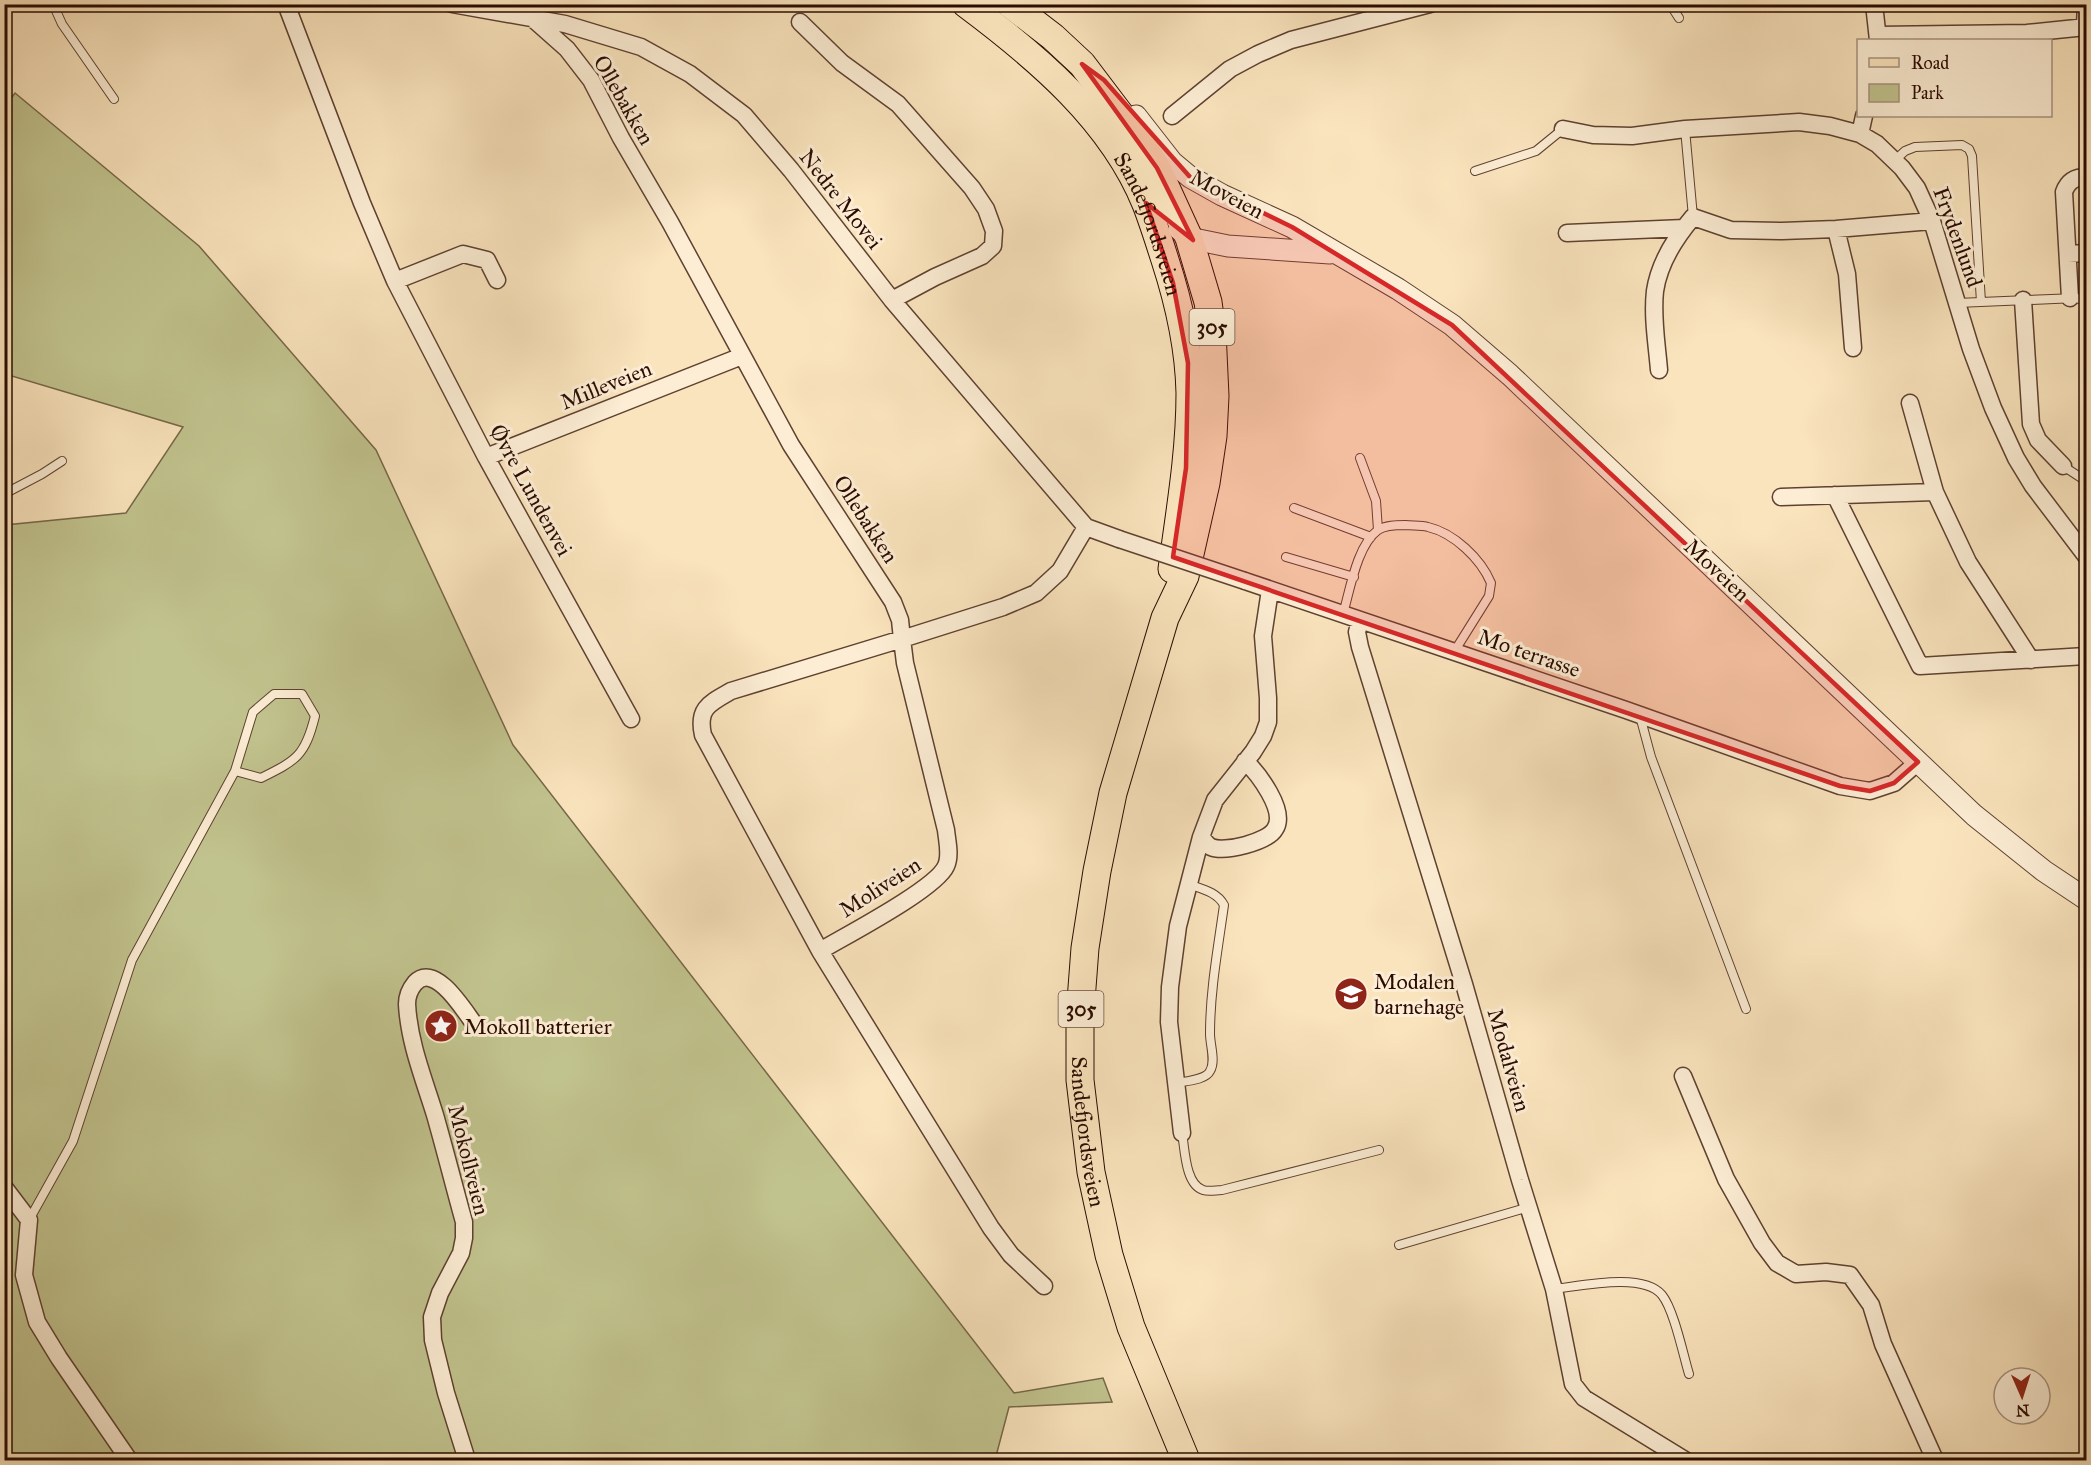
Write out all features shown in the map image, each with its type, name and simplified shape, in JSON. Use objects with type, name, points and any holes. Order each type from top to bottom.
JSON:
[{"type":"main road","name":"Sandefjordsveien","points":[[966,4],[1015,40],[1079,103],[1105,133],[1146,203],[1173,284],[1184,332],[1190,393],[1186,468],[1165,618],[1113,793],[1097,871],[1085,948],[1080,1014],[1080,1080],[1091,1172],[1108,1255],[1131,1327],[1185,1461]]},
{"type":"main road","name":"Sandefjordsveien","points":[[1010,4],[1053,37],[1082,64],[1135,134],[1157,168],[1190,238],[1208,303],[1212,331],[1215,396],[1213,435],[1206,483],[1188,566],[1165,618]]},
{"type":"street","name":"Øvre Lundenvei","points":[[286,4],[362,203],[395,281],[486,457],[632,719]]},
{"type":"street","name":"Nedre Movei","points":[[452,4],[565,24],[641,47],[690,74],[744,115],[791,170],[892,300],[1086,527],[1119,539]]},
{"type":"street","points":[[1172,116],[1230,69],[1258,54],[1291,40],[1374,12],[1430,4]]},
{"type":"street","points":[[1878,5],[1878,38],[2027,33],[2086,27],[2086,4]]},
{"type":"street","name":"Ollebakken","points":[[532,18],[567,49],[591,80],[791,445],[893,602],[900,620],[902,639]]},
{"type":"street","points":[[800,22],[843,63],[905,111],[972,188],[986,208],[994,231],[993,246],[982,256],[892,300]]},
{"type":"street","name":"Moveien","points":[[1082,64],[1104,80],[1137,116],[1172,162],[1191,177],[1222,195],[1292,227],[1398,289],[1452,325],[1510,375],[1974,815],[2044,871],[2086,899]]},
{"type":"street","points":[[1860,134],[1864,117]]},
{"type":"street","name":"Frydenlund","points":[[1563,129],[1593,135],[1632,136],[1685,129],[1799,122],[1830,126],[1860,134],[1877,144],[1917,188],[1932,221],[1978,369],[2016,458],[2033,486],[2081,540],[2086,556]]},
{"type":"street","points":[[2070,298],[2064,192],[2067,184],[2074,179],[2086,177]]},
{"type":"street","name":"Moveien","points":[[1146,203],[1190,238],[1228,246],[1337,254]]},
{"type":"street","points":[[1567,232],[1689,222],[1731,230],[1836,229],[1932,221]]},
{"type":"street","points":[[1659,370],[1654,309],[1655,290],[1674,242],[1689,222]]},
{"type":"street","points":[[1836,229],[1847,274],[1853,348]]},
{"type":"street","points":[[2068,254],[2086,253]]},
{"type":"street","points":[[395,281],[463,254],[487,260],[497,280]]},
{"type":"street","points":[[2023,300],[2031,424],[2038,440],[2063,466]]},
{"type":"street","name":"Milleveien","points":[[486,457],[742,356]]},
{"type":"street","points":[[1910,403],[1935,492],[1968,562],[2031,660]]},
{"type":"street","points":[[1781,497],[1935,492]]},
{"type":"street","points":[[1835,495],[1920,666],[2086,656]]},
{"type":"street","points":[[1044,1286],[1011,1255],[991,1228],[820,951],[703,735],[700,721],[704,710],[712,702],[731,692],[1003,607],[1036,593],[1060,571],[1086,527]]},
{"type":"street","name":"Mo terrasse","points":[[1119,539],[1454,652],[1839,786],[1870,791],[1894,783],[1918,762]]},
{"type":"street","points":[[1182,1133],[1171,1044],[1170,987],[1178,926],[1201,837],[1215,800],[1263,736],[1268,722],[1263,636],[1270,590]]},
{"type":"street","name":"Modalveien","points":[[1360,620],[1357,632],[1360,647],[1464,984],[1554,1289],[1573,1384],[1584,1398],[1685,1461]]},
{"type":"street","name":"Moliveien","points":[[820,951],[916,894],[936,879],[946,866],[948,853],[946,830],[905,663],[902,639]]},
{"type":"street","points":[[1201,837],[1210,847],[1237,847],[1270,835],[1275,829],[1278,821],[1276,810],[1264,782],[1245,761]]},
{"type":"street","name":"Mokollveien","points":[[467,1461],[446,1393],[433,1340],[432,1317],[440,1293],[461,1253],[464,1222],[435,1115],[415,1053],[407,1002],[411,989],[417,981],[427,977],[438,982],[449,990],[475,1025]]},
{"type":"street","points":[[1683,1076],[1726,1179],[1762,1244],[1777,1263],[1796,1274],[1826,1272],[1850,1275],[1871,1305],[1883,1344],[1935,1461]]},
{"type":"street","points":[[4,1186],[29,1220],[24,1275],[37,1322],[129,1461]]},
{"type":"lane","points":[[53,4],[62,24],[114,99]]},
{"type":"lane","points":[[1670,4],[1679,18]]},
{"type":"lane","points":[[1475,171],[1536,151],[1563,129]]},
{"type":"lane","points":[[1685,129],[1689,222]]},
{"type":"lane","points":[[1894,161],[1905,151],[1915,147],[1962,145],[1969,149],[1972,156],[1981,302]]},
{"type":"lane","points":[[1957,303],[2070,298],[2084,301],[2086,305]]},
{"type":"lane","points":[[1360,458],[1376,501],[1378,530]]},
{"type":"lane","points":[[4,494],[62,461]]},
{"type":"lane","points":[[2063,466],[2086,481]]},
{"type":"lane","points":[[1294,508],[1371,537]]},
{"type":"lane","points":[[1343,614],[1365,546],[1371,537],[1378,530],[1400,525],[1426,526],[1467,550],[1489,578],[1491,584],[1488,596],[1454,652]]},
{"type":"lane","points":[[1286,557],[1354,577]]},
{"type":"lane","points":[[29,1220],[73,1141],[132,960],[235,771],[253,712],[274,694],[302,694],[315,716],[309,742],[291,763],[261,778],[235,771]]},
{"type":"lane","points":[[1640,716],[1651,757],[1746,1009]]},
{"type":"lane","points":[[1176,1083],[1201,1078],[1209,1074],[1212,1068],[1210,1034],[1214,972],[1224,905],[1220,897],[1188,884]]},
{"type":"lane","points":[[1182,1133],[1189,1173],[1194,1184],[1208,1191],[1222,1190],[1379,1150]]},
{"type":"lane","points":[[1399,1245],[1529,1207]]},
{"type":"lane","points":[[1554,1289],[1616,1283],[1643,1283],[1654,1287],[1664,1296],[1689,1374]]},
{"type":"highlighted area","points":[[1082,64],[1104,80],[1190,177],[1292,227],[1452,325],[1918,762],[1894,783],[1870,791],[1840,786],[1173,557],[1186,468],[1188,363],[1173,283],[1146,203],[1193,240],[1157,168]]},
{"type":"green space","points":[[15,93],[199,246],[376,450],[513,745],[1014,1393],[1103,1378],[1112,1402],[1009,1407],[995,1460],[5,1460],[5,525],[126,513],[183,427],[5,374],[4,108]]},
{"type":"place","name":"Modalen barnehage","points":[[1351,994]]},
{"type":"place","name":"Mokoll batterier","points":[[441,1026]]}]
